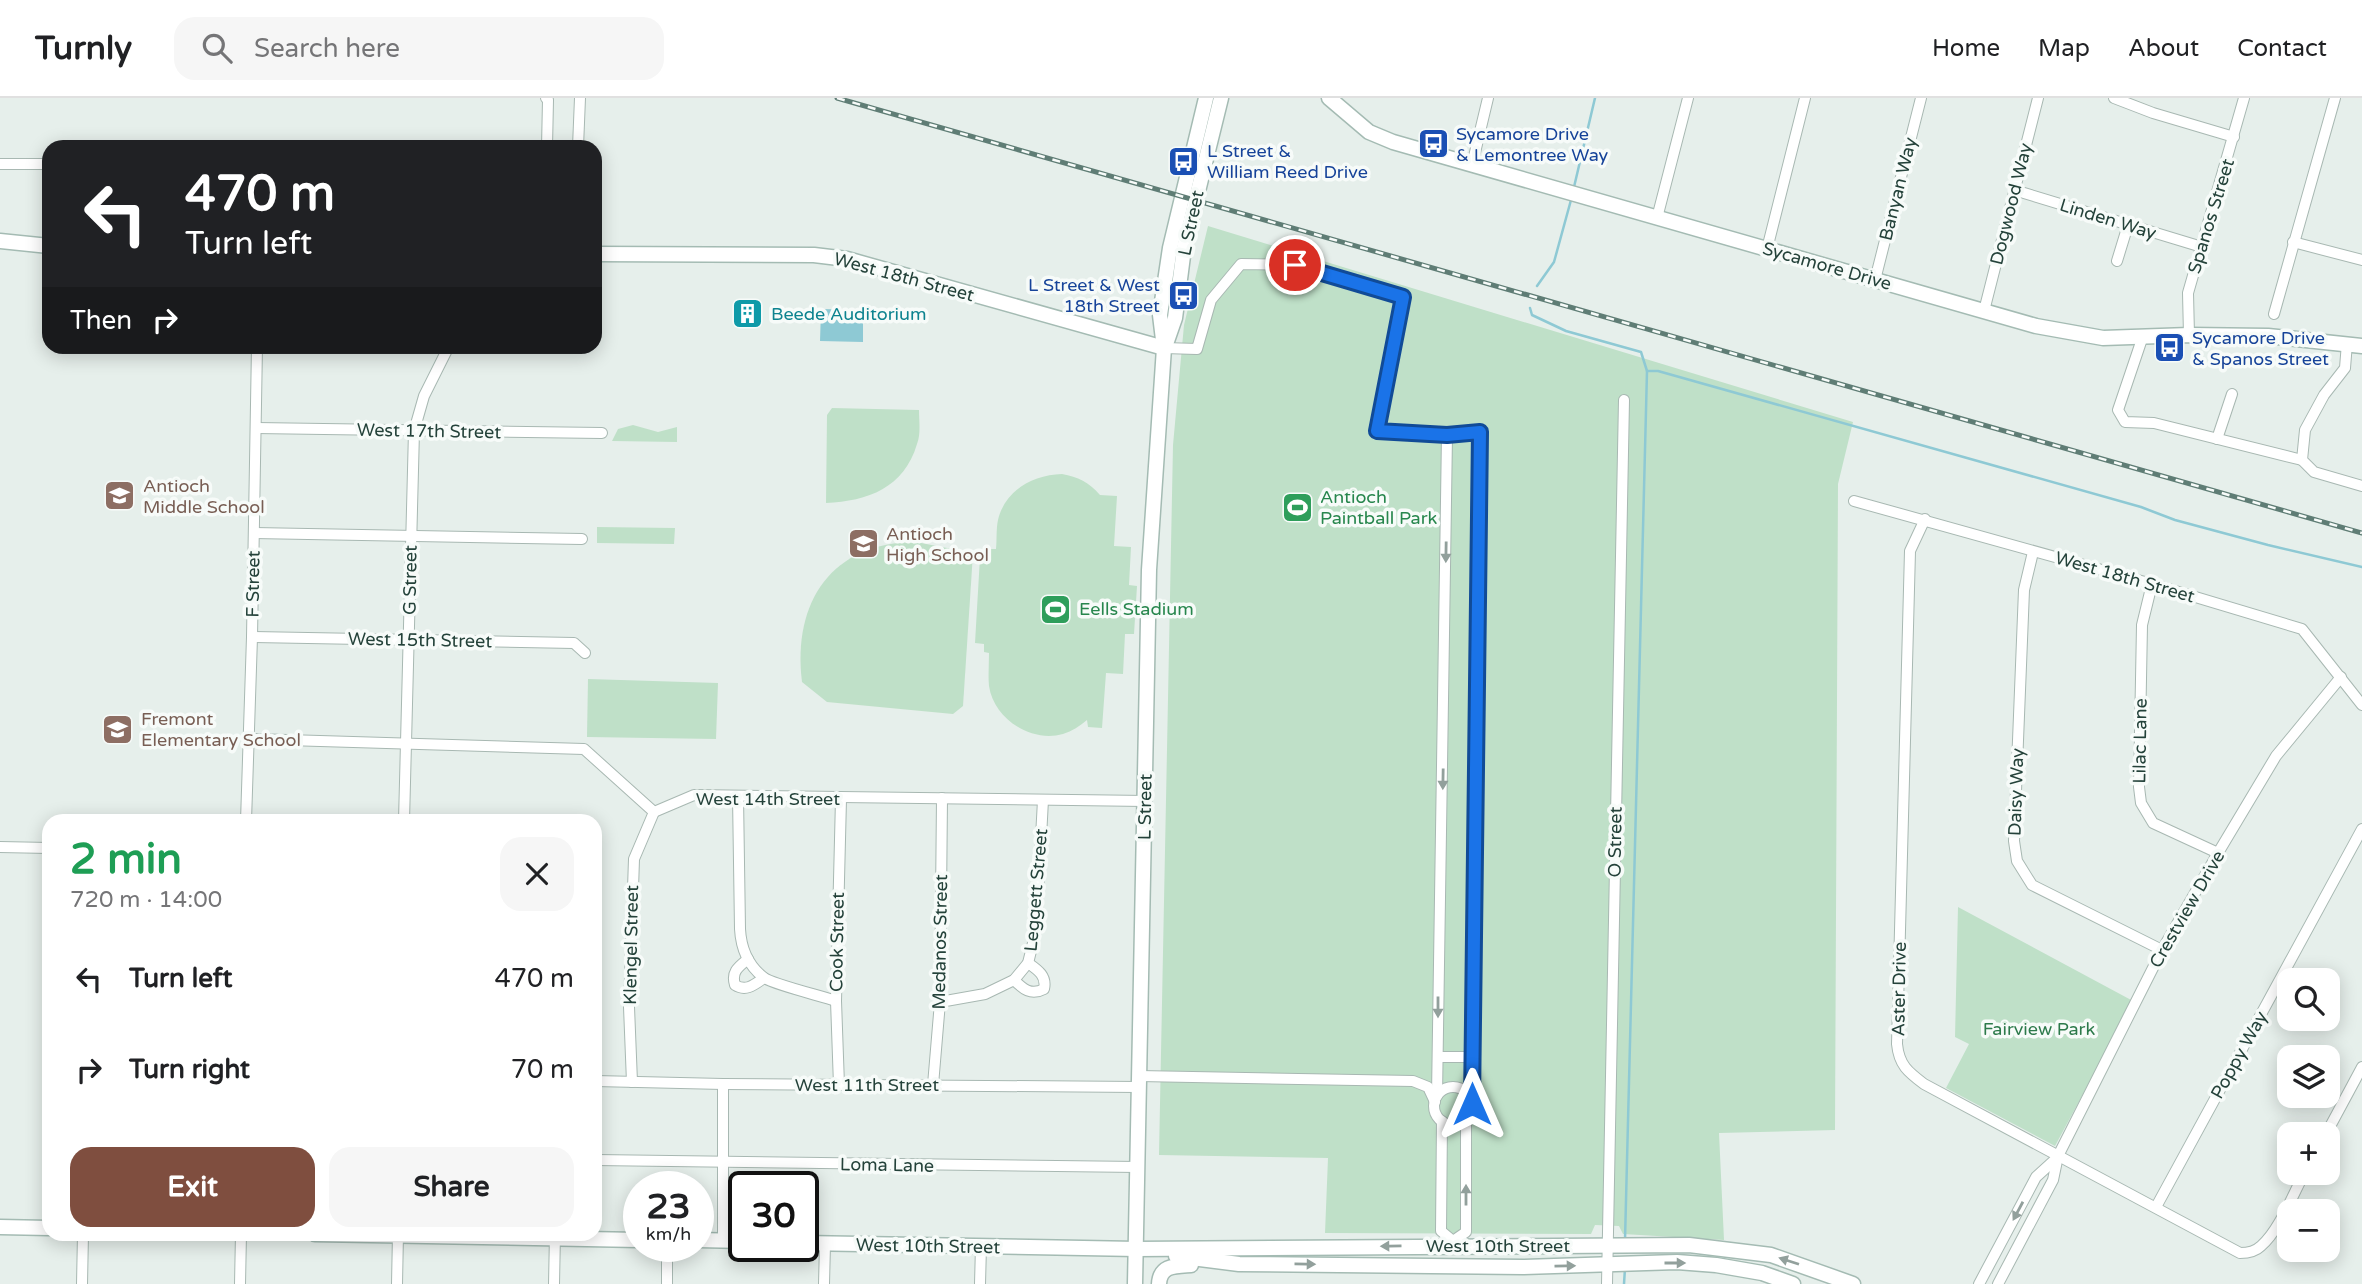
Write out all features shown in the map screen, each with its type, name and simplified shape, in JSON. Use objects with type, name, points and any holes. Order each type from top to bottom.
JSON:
[{"type":"main road","name":"L Street","points":[[1135,1284],[1149,570],[1164,348],[1160,316],[1170,248],[1206,98]]},
{"type":"main road","name":"L Street","points":[[1164,348],[1175,318],[1184,248],[1220,98]]},
{"type":"main road","name":"Sycamore Drive","points":[[1329,98],[1353,120],[1380,138],[2051,329],[2103,338],[2268,336],[2355,344]]},
{"type":"main road","points":[[0,241],[42,245]]},
{"type":"main road","name":"West 18th Street","points":[[602,254],[814,255],[847,259],[1164,348]]},
{"type":"main road","points":[[0,1227],[42,1228]]},
{"type":"main road","points":[[602,1238],[623,1239]]},
{"type":"main road","points":[[714,1240],[728,1240]]},
{"type":"main road","name":"West 10th Street","points":[[819,1244],[1137,1249],[1452,1243],[1607,1247],[1689,1245],[1771,1255],[1853,1284]]},
{"type":"main road","name":"West 10th Street","points":[[1137,1249],[1154,1254],[1239,1264],[1453,1266],[1677,1262],[1762,1273],[1793,1284]]},
{"type":"main road","points":[[1159,1284],[1164,1269],[1174,1266],[1239,1264]]},
{"type":"main road","name":"L Street","points":[[1137,1266],[1142,1284]]},
{"type":"street","points":[[545,98],[548,100],[547,140]]},
{"type":"street","points":[[578,140],[580,98]]},
{"type":"street","points":[[1472,165],[1488,98]]},
{"type":"street","points":[[1657,218],[1688,98]]},
{"type":"street","points":[[1767,248],[1805,98]]},
{"type":"street","name":"Banyan Way","points":[[1875,279],[1921,98]]},
{"type":"street","name":"Dogwood Way","points":[[1984,311],[2038,98]]},
{"type":"street","points":[[2115,98],[2153,113],[2234,137]]},
{"type":"street","name":"Spanos Street","points":[[2189,335],[2188,293],[2244,98]]},
{"type":"street","points":[[2274,314],[2336,98]]},
{"type":"street","points":[[0,164],[42,164]]},
{"type":"street","name":"Linden Way","points":[[2014,190],[2202,247]]},
{"type":"street","points":[[2117,261],[2128,225]]},
{"type":"street","points":[[2293,242],[2362,260]]},
{"type":"street","points":[[1164,348],[1197,349],[1211,300],[1241,264],[1295,265],[1403,297],[1377,431],[1447,435],[1480,432],[1472,1110],[1466,1120],[1466,1232],[1452,1243]]},
{"type":"street","points":[[2141,339],[2118,410],[2125,422],[2154,423],[2302,460],[2314,472],[2362,486]]},
{"type":"street","name":"Sycamore Drive","points":[[2302,460],[2305,430],[2324,395],[2345,368],[2355,344]]},
{"type":"street","name":"F Street","points":[[246,814],[257,354]]},
{"type":"street","name":"G Street","points":[[404,814],[414,430],[424,396],[445,354]]},
{"type":"street","points":[[2217,439],[2232,394]]},
{"type":"street","name":"O Street","points":[[1607,1284],[1624,400]]},
{"type":"street","name":"West 17th Street","points":[[256,428],[602,433]]},
{"type":"street","points":[[1447,435],[1442,904],[1438,930],[1436,1115],[1442,1121],[1455,1125],[1466,1120]]},
{"type":"street","name":"West 18th Street","points":[[1854,501],[1925,519],[2302,629],[2362,705]]},
{"type":"street","name":"Aster Drive","points":[[1925,519],[1910,551],[1898,1058],[1905,1070],[1924,1084],[2156,1207],[2231,1250],[2249,1253],[2262,1246],[2298,1185]]},
{"type":"street","points":[[254,533],[582,539]]},
{"type":"street","name":"Daisy Way","points":[[2033,552],[2024,590],[2014,841],[2017,861],[2032,885],[2162,950]]},
{"type":"street","name":"Lilac Lane","points":[[2152,584],[2141,625],[2138,787],[2141,803],[2153,823],[2218,853]]},
{"type":"street","name":"West 15th Street","points":[[252,637],[574,643],[584,653]]},
{"type":"street","name":"Crestview Drive","points":[[1998,1284],[2053,1180],[2058,1156],[2162,950],[2276,756],[2341,677]]},
{"type":"street","points":[[250,739],[584,749],[654,812]]},
{"type":"street","name":"West 14th Street","points":[[654,812],[694,795],[1146,801]]},
{"type":"street","points":[[738,796],[741,946],[764,978],[836,1001]]},
{"type":"street","name":"Cook Street","points":[[839,1085],[836,1001],[841,799]]},
{"type":"street","name":"Medanos Street","points":[[933,1085],[940,1002],[942,799]]},
{"type":"street","name":"Leggett Street","points":[[940,1002],[985,994],[1014,980],[1028,963],[1035,931],[1043,800]]},
{"type":"street","name":"Klengel Street","points":[[632,1082],[629,1007],[634,859],[654,812]]},
{"type":"street","name":"Poppy Way","points":[[2156,1207],[2362,829]]},
{"type":"street","points":[[0,848],[42,848]]},
{"type":"street","points":[[748,959],[736,968],[733,977],[735,985],[741,989],[750,988],[764,978]]},
{"type":"street","points":[[1014,980],[1029,992],[1044,989],[1045,982],[1041,972],[1028,963]]},
{"type":"street","points":[[1437,1057],[1472,1057]]},
{"type":"street","points":[[2332,1122],[2362,1067]]},
{"type":"street","name":"West 11th Street","points":[[602,1081],[933,1085],[1413,1081],[1428,1087],[1436,1099]]},
{"type":"street","points":[[723,1084],[723,1240]]},
{"type":"street","points":[[1436,1099],[1448,1088],[1454,1087],[1466,1092],[1472,1104]]},
{"type":"street","points":[[1442,1121],[1441,1231],[1452,1243],[1453,1266]]},
{"type":"street","name":"Crestview Drive","points":[[1979,1284],[2036,1177],[2058,1156]]},
{"type":"street","name":"Loma Lane","points":[[602,1160],[1138,1167]]},
{"type":"street","points":[[82,1284],[83,1241]]},
{"type":"street","points":[[240,1284],[241,1241]]},
{"type":"street","points":[[397,1284],[398,1241]]},
{"type":"street","points":[[554,1284],[555,1241]]},
{"type":"street","points":[[824,1284],[825,1244]]},
{"type":"street","points":[[980,1284],[981,1246]]},
{"type":"street","points":[[667,1262],[667,1284]]},
{"type":"green space","points":[[1208,226],[1853,422],[1838,484],[1835,1130],[1719,1133],[1724,1240],[1623,1234],[1619,1226],[1595,1225],[1591,1234],[1325,1233],[1328,1158],[1159,1155],[1173,445],[1184,325]]},
{"type":"green space","points":[[832,408],[919,410],[917,444],[903,472],[894,481],[870,495],[826,503],[827,415]]},
{"type":"green space","points":[[633,425],[658,432],[677,427],[677,442],[612,441],[618,429]]},
{"type":"green space","name":"Eells Stadium","points":[[1062,474],[1083,481],[1100,495],[1117,496],[1114,546],[1131,547],[1129,585],[1137,586],[1134,634],[1125,634],[1123,674],[1106,673],[1102,728],[1088,727],[1087,720],[1070,731],[1051,736],[1039,735],[1016,726],[998,709],[989,686],[989,653],[984,652],[984,644],[975,643],[980,557],[990,557],[991,549],[996,549],[997,523],[1002,509],[1007,500],[1022,486],[1041,477]]},
{"type":"green space","points":[[597,527],[675,528],[674,544],[597,543]]},
{"type":"green space","points":[[916,542],[973,553],[963,706],[953,714],[827,702],[802,682],[804,626],[812,603],[824,582],[840,565],[861,553],[887,545]]},
{"type":"green space","points":[[588,679],[718,683],[716,739],[587,737]]},
{"type":"green space","name":"Fairview Park","points":[[1958,907],[2133,1001],[2055,1146],[1946,1088],[1969,1044],[1955,1037]]},
{"type":"water","points":[[821,309],[863,310],[863,342],[820,341]]},
{"type":"waterway","points":[[1574,187],[1595,98]]},
{"type":"waterway","points":[[1537,286],[1554,262],[1571,200]]},
{"type":"waterway","points":[[1530,308],[1532,315],[1566,331],[1641,352],[1647,371],[1625,1240]]},
{"type":"waterway","points":[[1647,371],[1658,371],[2141,507],[2175,520],[2362,567]]},
{"type":"waterway","points":[[1624,1284],[1625,1268]]},
{"type":"railway","points":[[837,98],[2362,533]]},
{"type":"place","name":"Sycamore Drive & Lemontree Way","points":[[1433,144]]},
{"type":"place","name":"L Street & William Reed Drive","points":[[1184,161]]},
{"type":"place","name":"L Street & West 18th Street","points":[[1183,295]]},
{"type":"place","name":"Beede Auditorium","points":[[748,314]]},
{"type":"place","name":"Sycamore Drive & Spanos Street","points":[[2169,348]]},
{"type":"place","name":"Antioch Middle School","points":[[120,496]]},
{"type":"place","name":"Antioch Paintball Park","points":[[1297,507]]},
{"type":"place","name":"Antioch High School","points":[[863,544]]},
{"type":"place","name":"Eells Stadium","points":[[1056,609]]},
{"type":"place","name":"Fremont Elementary School","points":[[118,729]]},
{"type":"route","points":[[1295,265],[1403,297],[1377,431],[1447,435],[1480,432],[1472,1104]]}]
